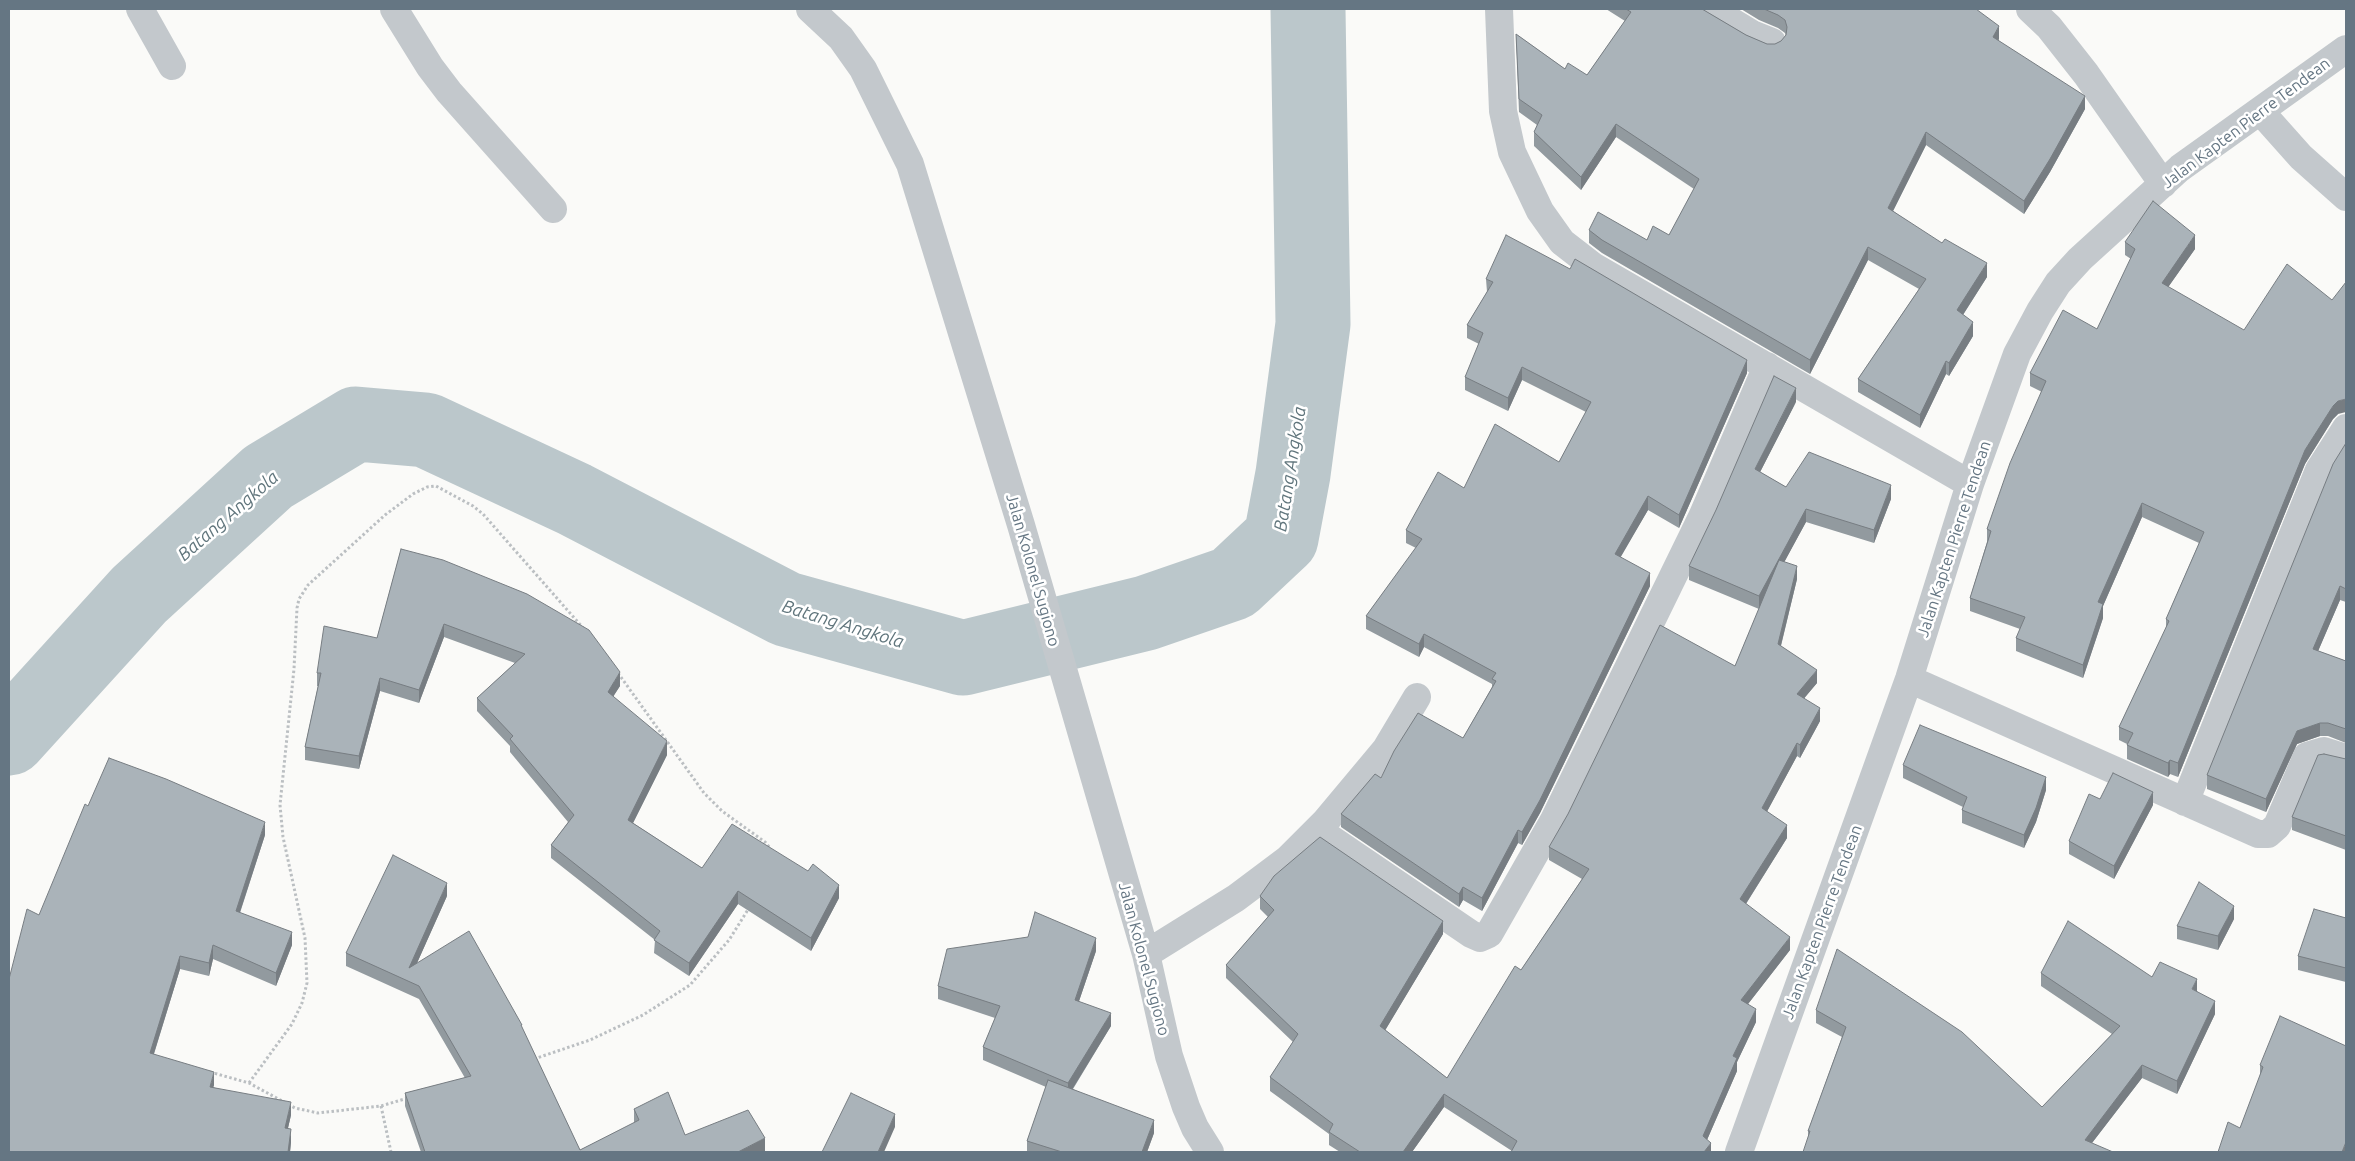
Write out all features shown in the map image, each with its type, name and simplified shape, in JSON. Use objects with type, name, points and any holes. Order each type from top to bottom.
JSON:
[{"type":"street","points":[[140,9],[172,66]]},
{"type":"street","points":[[394,9],[430,67],[449,92],[553,209]]},
{"type":"street","name":"Jalan Kolonel Sugiono","points":[[810,9],[841,38],[863,69],[910,164],[1021,525],[1146,954],[1169,1056],[1186,1107],[1195,1128],[1210,1152]]},
{"type":"street","points":[[1499,9],[1503,111],[1512,152],[1536,204],[1551,229],[1562,242],[1593,266],[1970,484]]},
{"type":"street","points":[[1711,9],[1752,34],[1772,42]]},
{"type":"street","points":[[2030,9],[2049,27],[2086,74],[2163,184]]},
{"type":"street","name":"Jalan Kapten Pierre Tendean","points":[[1739,1152],[1909,679],[1970,484],[2017,354],[2040,311],[2058,283],[2080,259],[2180,168],[2346,49]]},
{"type":"street","points":[[2260,111],[2301,157],[2346,198]]},
{"type":"street","points":[[1318,830],[1477,937],[1484,938],[1489,934],[1554,820],[1702,517],[1767,366]]},
{"type":"street","points":[[2185,802],[2319,470],[2346,428]]},
{"type":"street","points":[[1909,679],[2258,834],[2268,834],[2277,826],[2304,759],[2312,754],[2324,752],[2346,758]]},
{"type":"street","points":[[1146,954],[1236,898],[1288,859],[1318,830],[1386,749],[1417,697]]},
{"type":"path","points":[[249,1083],[292,1024],[302,1003],[307,983],[305,938],[283,836],[280,805],[294,669],[297,608],[299,599],[308,586],[385,515],[413,494],[427,487],[436,486],[468,503],[483,514],[589,634]]},
{"type":"path","points":[[612,666],[704,793],[722,812],[765,842],[771,851]]},
{"type":"path","points":[[527,1061],[590,1040],[643,1015],[690,986],[729,940],[753,902]]},
{"type":"path","points":[[202,1070],[249,1083],[295,1108],[318,1113],[381,1106],[409,1098]]},
{"type":"path","points":[[381,1106],[390,1152]]},
{"type":"building","points":[[1626,9],[1702,9],[1746,35],[1767,44],[1775,44],[1786,35],[1787,27],[1785,20],[1764,9],[1976,9],[1999,26],[1993,37],[2085,96],[2024,201],[1926,132],[1888,208],[1942,243],[1945,239],[1987,263],[1957,310],[1973,322],[1949,363],[1946,361],[1920,415],[1858,379],[1926,279],[1868,247],[1810,360],[1602,240],[1589,230],[1598,212],[1647,240],[1653,226],[1669,235],[1699,179],[1616,124],[1581,177],[1534,132],[1542,115],[1519,99],[1516,34],[1565,69],[1568,63],[1587,75],[1631,12]]},
{"type":"building","points":[[2153,201],[2195,235],[2162,283],[2244,330],[2287,264],[2332,300],[2346,282],[2346,399],[2338,401],[2333,406],[2305,450],[2178,763],[2170,760],[2168,763],[2127,745],[2133,733],[2119,727],[2169,621],[2166,619],[2204,532],[2142,503],[2098,602],[2103,604],[2083,665],[2016,638],[2025,617],[1970,598],[1991,531],[1987,529],[2010,463],[2046,381],[2030,373],[2063,310],[2097,329],[2135,249],[2125,242]]},
{"type":"building","points":[[1506,235],[1570,269],[1575,259],[1747,360],[1679,515],[1648,496],[1615,554],[1650,573],[1540,800],[1522,832],[1518,830],[1482,898],[1463,887],[1459,894],[1341,814],[1375,774],[1381,778],[1394,751],[1418,713],[1463,738],[1496,681],[1492,679],[1496,673],[1424,634],[1419,644],[1366,616],[1422,539],[1406,530],[1438,472],[1464,488],[1495,424],[1559,462],[1591,402],[1522,367],[1508,398],[1465,377],[1483,333],[1467,325],[1493,282],[1486,279]]},
{"type":"building","points":[[1774,376],[1796,388],[1755,469],[1786,487],[1809,452],[1891,485],[1874,530],[1806,509],[1759,596],[1689,566],[1716,510]]},
{"type":"building","points":[[2346,443],[2346,589],[2340,586],[2313,649],[2346,661],[2346,729],[2328,723],[2320,723],[2297,731],[2266,799],[2207,775],[2333,464]]},
{"type":"building","points":[[401,549],[443,560],[527,594],[589,630],[620,672],[608,692],[667,741],[628,820],[702,868],[732,824],[808,871],[813,864],[839,885],[811,938],[738,891],[689,963],[654,940],[660,931],[551,845],[574,815],[510,739],[513,736],[477,698],[525,654],[444,624],[419,690],[380,678],[359,756],[305,747],[321,673],[317,673],[324,626],[377,638]]},
{"type":"building","points":[[1779,560],[1797,566],[1778,644],[1817,670],[1797,694],[1820,708],[1800,745],[1797,743],[1762,808],[1787,825],[1740,899],[1790,937],[1741,1000],[1756,1009],[1733,1056],[1737,1058],[1703,1136],[1711,1143],[1704,1152],[1511,1152],[1517,1141],[1444,1094],[1403,1152],[1360,1152],[1329,1132],[1333,1124],[1270,1077],[1298,1034],[1226,965],[1274,910],[1260,896],[1274,876],[1320,837],[1443,921],[1380,1026],[1447,1078],[1515,966],[1521,970],[1589,869],[1549,847],[1568,814],[1660,625],[1735,666]]},
{"type":"building","points":[[1920,725],[2046,777],[2036,808],[2024,835],[1962,810],[1967,797],[1903,765]]},
{"type":"building","points":[[2324,754],[2346,759],[2346,836],[2292,817],[2318,755]]},
{"type":"building","points":[[109,758],[166,779],[265,822],[236,911],[292,932],[276,973],[213,945],[209,963],[180,956],[150,1053],[214,1072],[210,1087],[291,1102],[285,1128],[291,1129],[288,1152],[9,1152],[9,979],[27,909],[39,915],[85,804],[88,806]]},
{"type":"building","points":[[2113,773],[2153,792],[2114,866],[2069,841],[2089,794],[2100,799]]},
{"type":"building","points":[[393,855],[447,883],[409,968],[469,931],[522,1025],[580,1150],[639,1120],[634,1109],[668,1092],[685,1135],[748,1110],[765,1138],[738,1152],[425,1152],[405,1093],[471,1076],[419,986],[346,953]]},
{"type":"building","points":[[2199,882],[2234,906],[2218,936],[2177,926]]},
{"type":"building","points":[[2314,909],[2346,918],[2346,968],[2298,956]]},
{"type":"building","points":[[1035,912],[1096,938],[1075,1000],[1111,1013],[1068,1083],[983,1047],[1000,1006],[938,986],[947,949],[1028,937]]},
{"type":"building","points":[[2068,921],[2152,977],[2160,962],[2197,979],[2192,989],[2215,1001],[2177,1081],[2142,1065],[2085,1140],[2113,1152],[1803,1152],[1810,1131],[1808,1131],[1846,1027],[1816,1010],[1837,949],[1962,1032],[2042,1107],[2120,1026],[2041,973]]},
{"type":"building","points":[[2280,1016],[2346,1046],[2346,1142],[2342,1152],[2218,1152],[2228,1122],[2240,1128],[2263,1067],[2260,1065]]},
{"type":"building","points":[[1048,1080],[1154,1120],[1142,1152],[1062,1152],[1027,1141]]},
{"type":"building","points":[[851,1093],[895,1114],[878,1152],[822,1152]]},
{"type":"waterway","name":"Batang Angkola","points":[[9,738],[139,595],[268,477],[356,424],[426,430],[574,499],[786,609],[963,658],[1146,613],[1233,583],[1281,538],[1293,474],[1313,324],[1308,9]]}]
